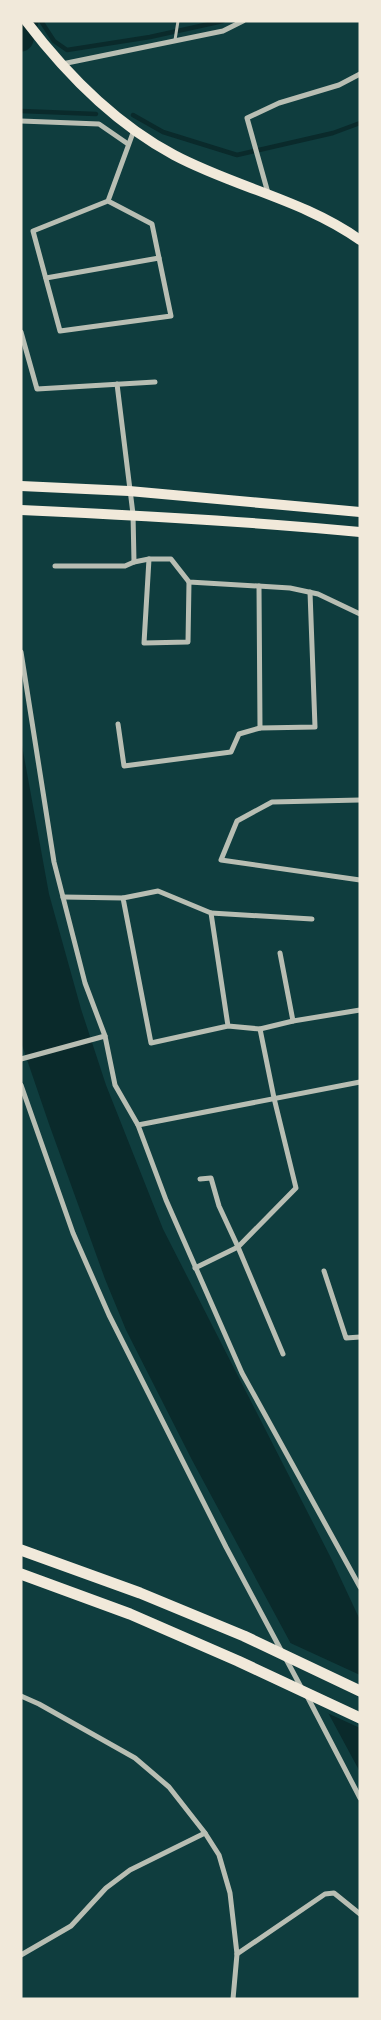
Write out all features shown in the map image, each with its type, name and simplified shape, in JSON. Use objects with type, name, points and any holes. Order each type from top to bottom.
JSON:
[{"type":"highway","points":[[21,1550],[140,1593],[235,1632],[360,1691]]},
{"type":"highway","points":[[21,1574],[130,1614],[238,1661],[360,1718]]},
{"type":"main road","points":[[26,21],[60,64],[92,97],[134,129],[174,155],[323,217],[360,240]]},
{"type":"main road","points":[[21,486],[129,491],[360,512]]},
{"type":"main road","points":[[21,510],[133,514],[280,524],[360,532]]},
{"type":"street","points":[[60,64],[223,30],[243,21]]},
{"type":"street","points":[[268,194],[247,118],[279,103],[339,85],[360,74]]},
{"type":"street","points":[[21,121],[100,124],[128,144]]},
{"type":"street","points":[[108,201],[152,224],[171,316],[60,331],[33,231],[108,201],[134,129]]},
{"type":"street","points":[[46,278],[159,258]]},
{"type":"street","points":[[21,332],[37,390],[155,382]]},
{"type":"street","points":[[117,384],[133,514],[134,562]]},
{"type":"street","points":[[55,566],[125,566],[149,559],[171,559],[189,582],[188,642],[144,643],[149,559]]},
{"type":"street","points":[[189,582],[290,588],[318,594],[360,614]]},
{"type":"street","points":[[259,586],[260,728]]},
{"type":"street","points":[[118,724],[124,766],[231,752],[239,734],[260,728],[315,727],[310,592]]},
{"type":"street","points":[[21,652],[54,862],[85,983],[104,1036],[115,1085],[138,1125],[166,1200],[242,1373],[360,1587]]},
{"type":"street","points":[[360,800],[272,802],[237,821],[221,860],[360,880]]},
{"type":"street","points":[[63,897],[123,898],[158,891],[210,913],[312,919]]},
{"type":"street","points":[[123,898],[151,1043],[228,1026],[260,1029],[293,1021],[360,1010]]},
{"type":"street","points":[[210,913],[228,1026]]},
{"type":"street","points":[[280,953],[293,1021]]},
{"type":"street","points":[[195,1268],[238,1247],[296,1188],[274,1098],[260,1029]]},
{"type":"street","points":[[21,1059],[104,1036]]},
{"type":"street","points":[[138,1125],[360,1082]]},
{"type":"street","points":[[21,1085],[73,1233],[109,1316],[226,1547],[360,1798]]},
{"type":"street","points":[[200,1179],[211,1178],[219,1206],[283,1354]]},
{"type":"street","points":[[324,1271],[346,1338],[360,1337]]},
{"type":"street","points":[[21,1696],[39,1704],[135,1758],[169,1787],[205,1832],[219,1855],[230,1893],[237,1954],[233,1999]]},
{"type":"street","points":[[21,1955],[71,1926],[106,1888],[130,1870],[205,1832]]},
{"type":"street","points":[[237,1954],[326,1894],[334,1893],[360,1914]]},
{"type":"lane","points":[[175,40],[178,21]]},
{"type":"water","points":[[21,740],[49,894],[81,1009],[106,1085],[163,1229],[332,1560],[360,1620],[360,1772],[192,1460],[126,1330],[105,1279],[21,1042]]},
{"type":"pier","points":[[286,1641],[360,1675],[360,1728],[325,1712]]},
{"type":"waterway","points":[[21,39],[26,21]]},
{"type":"waterway","points":[[41,21],[54,41],[67,50],[150,37],[223,21]]},
{"type":"waterway","points":[[21,111],[96,114]]},
{"type":"waterway","points":[[133,115],[163,132],[237,155],[333,133],[360,123]]}]
